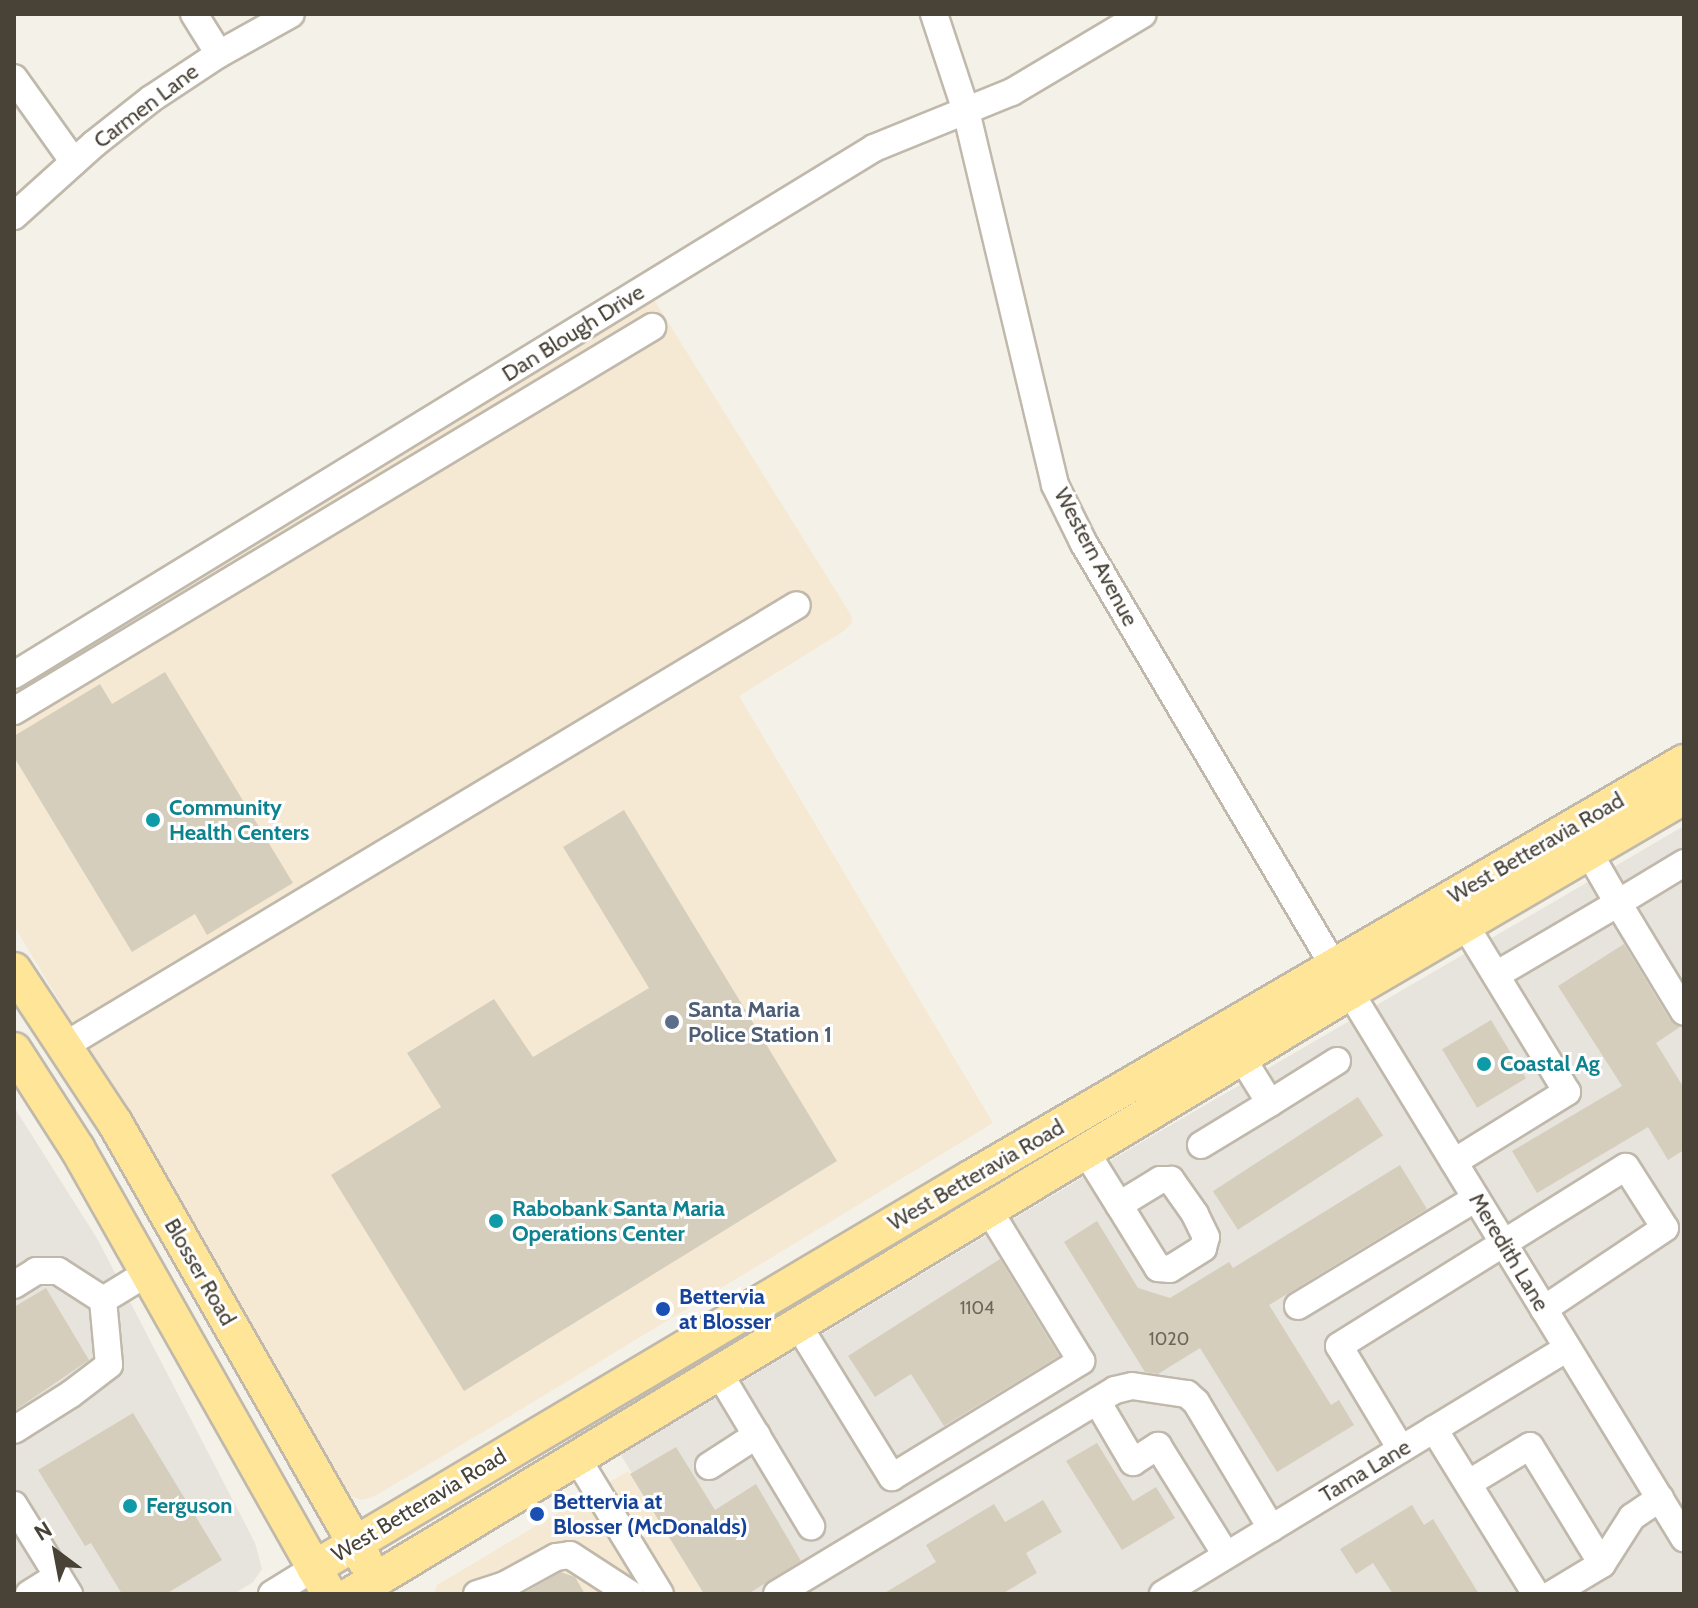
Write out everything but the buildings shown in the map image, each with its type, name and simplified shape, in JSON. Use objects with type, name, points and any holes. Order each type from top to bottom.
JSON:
[{"type":"main road","name":"West Betteravia Road","points":[[321,1581],[355,1543],[1342,979],[1684,762]]},
{"type":"main road","name":"West Betteravia Road","points":[[371,1589],[577,1458],[1242,1058],[1342,979],[1465,925],[1684,797]]},
{"type":"main road","name":"Blosser Road","points":[[14,970],[115,1123],[355,1543],[371,1589]]},
{"type":"main road","name":"Blosser Road","points":[[14,1050],[77,1148],[321,1581]]},
{"type":"street","points":[[194,14],[219,54]]},
{"type":"street","name":"Carmen Lane","points":[[14,216],[151,99],[219,54],[291,14]]},
{"type":"street","name":"Western Avenue","points":[[934,14],[966,111],[1055,485],[1083,542],[1342,979]]},
{"type":"street","name":"Dan Blough Drive","points":[[14,675],[874,148],[1012,92],[1143,14]]},
{"type":"street","points":[[14,78],[74,162]]},
{"type":"street","points":[[14,711],[652,327]]},
{"type":"street","points":[[64,1046],[797,605]]},
{"type":"street","points":[[1589,853],[1684,1012]]},
{"type":"street","points":[[1496,975],[1684,863]]},
{"type":"street","points":[[1454,1162],[1567,1092],[1465,925]]},
{"type":"street","name":"Meredith Lane","points":[[1342,979],[1684,1538]]},
{"type":"street","points":[[1242,1058],[1270,1103]]},
{"type":"street","points":[[1201,1145],[1337,1061]]},
{"type":"street","points":[[1086,1152],[1119,1205]]},
{"type":"street","points":[[1401,1449],[1339,1346],[1626,1167],[1665,1228],[1544,1309]]},
{"type":"street","points":[[1298,1306],[1476,1198]]},
{"type":"street","points":[[798,1325],[892,1477],[1081,1361],[989,1210]]},
{"type":"street","points":[[14,1285],[36,1271],[58,1271],[103,1300]]},
{"type":"street","points":[[103,1300],[147,1273]]},
{"type":"street","points":[[14,1430],[71,1394],[109,1365],[103,1300]]},
{"type":"street","name":"Tama Lane","points":[[1163,1594],[1567,1348]]},
{"type":"street","points":[[719,1373],[811,1526]]},
{"type":"street","points":[[777,1594],[1115,1390],[1132,1386],[1187,1394],[1196,1402],[1271,1528]]},
{"type":"street","points":[[1097,1401],[1133,1462],[1158,1446],[1226,1555]]},
{"type":"street","points":[[1434,1429],[1536,1594]]},
{"type":"street","points":[[709,1466],[757,1435]]},
{"type":"street","points":[[1469,1483],[1530,1446],[1602,1564]]},
{"type":"street","points":[[577,1458],[660,1594]]},
{"type":"street","points":[[1552,1594],[1602,1564],[1632,1517],[1660,1498]]},
{"type":"street","points":[[14,1505],[63,1585],[29,1594]]},
{"type":"street","points":[[477,1594],[505,1585],[556,1557],[570,1555],[630,1594]]},
{"type":"street","name":"West Betteravia Road","points":[[272,1594],[321,1581]]},
{"type":"shaded area","points":[[646,287],[851,615],[852,623],[844,631],[739,696],[993,1123],[515,1413],[375,1496],[362,1500],[347,1495],[328,1467],[221,1269],[14,926],[14,670]]},
{"type":"shaded area","points":[[1684,826],[1684,1594],[704,1594],[621,1455],[1135,1146]]},
{"type":"shaded area","points":[[14,1107],[98,1240],[255,1543],[262,1569],[253,1582],[234,1594],[14,1594]]},
{"type":"shaded area","points":[[628,1471],[704,1594],[434,1594],[437,1585]]},
{"type":"place","name":"Community Health Centers","points":[[153,820]]},
{"type":"place","name":"Santa Maria Police Station 1","points":[[672,1022]]},
{"type":"place","name":"Coastal Ag","points":[[1484,1064]]},
{"type":"place","name":"Rabobank Santa Maria Operations Center","points":[[496,1221]]},
{"type":"place","name":"Bettervia at Blosser","points":[[663,1309]]},
{"type":"place","name":"Ferguson","points":[[130,1506]]},
{"type":"place","name":"Bettervia at Blosser (McDonalds)","points":[[537,1514]]}]
